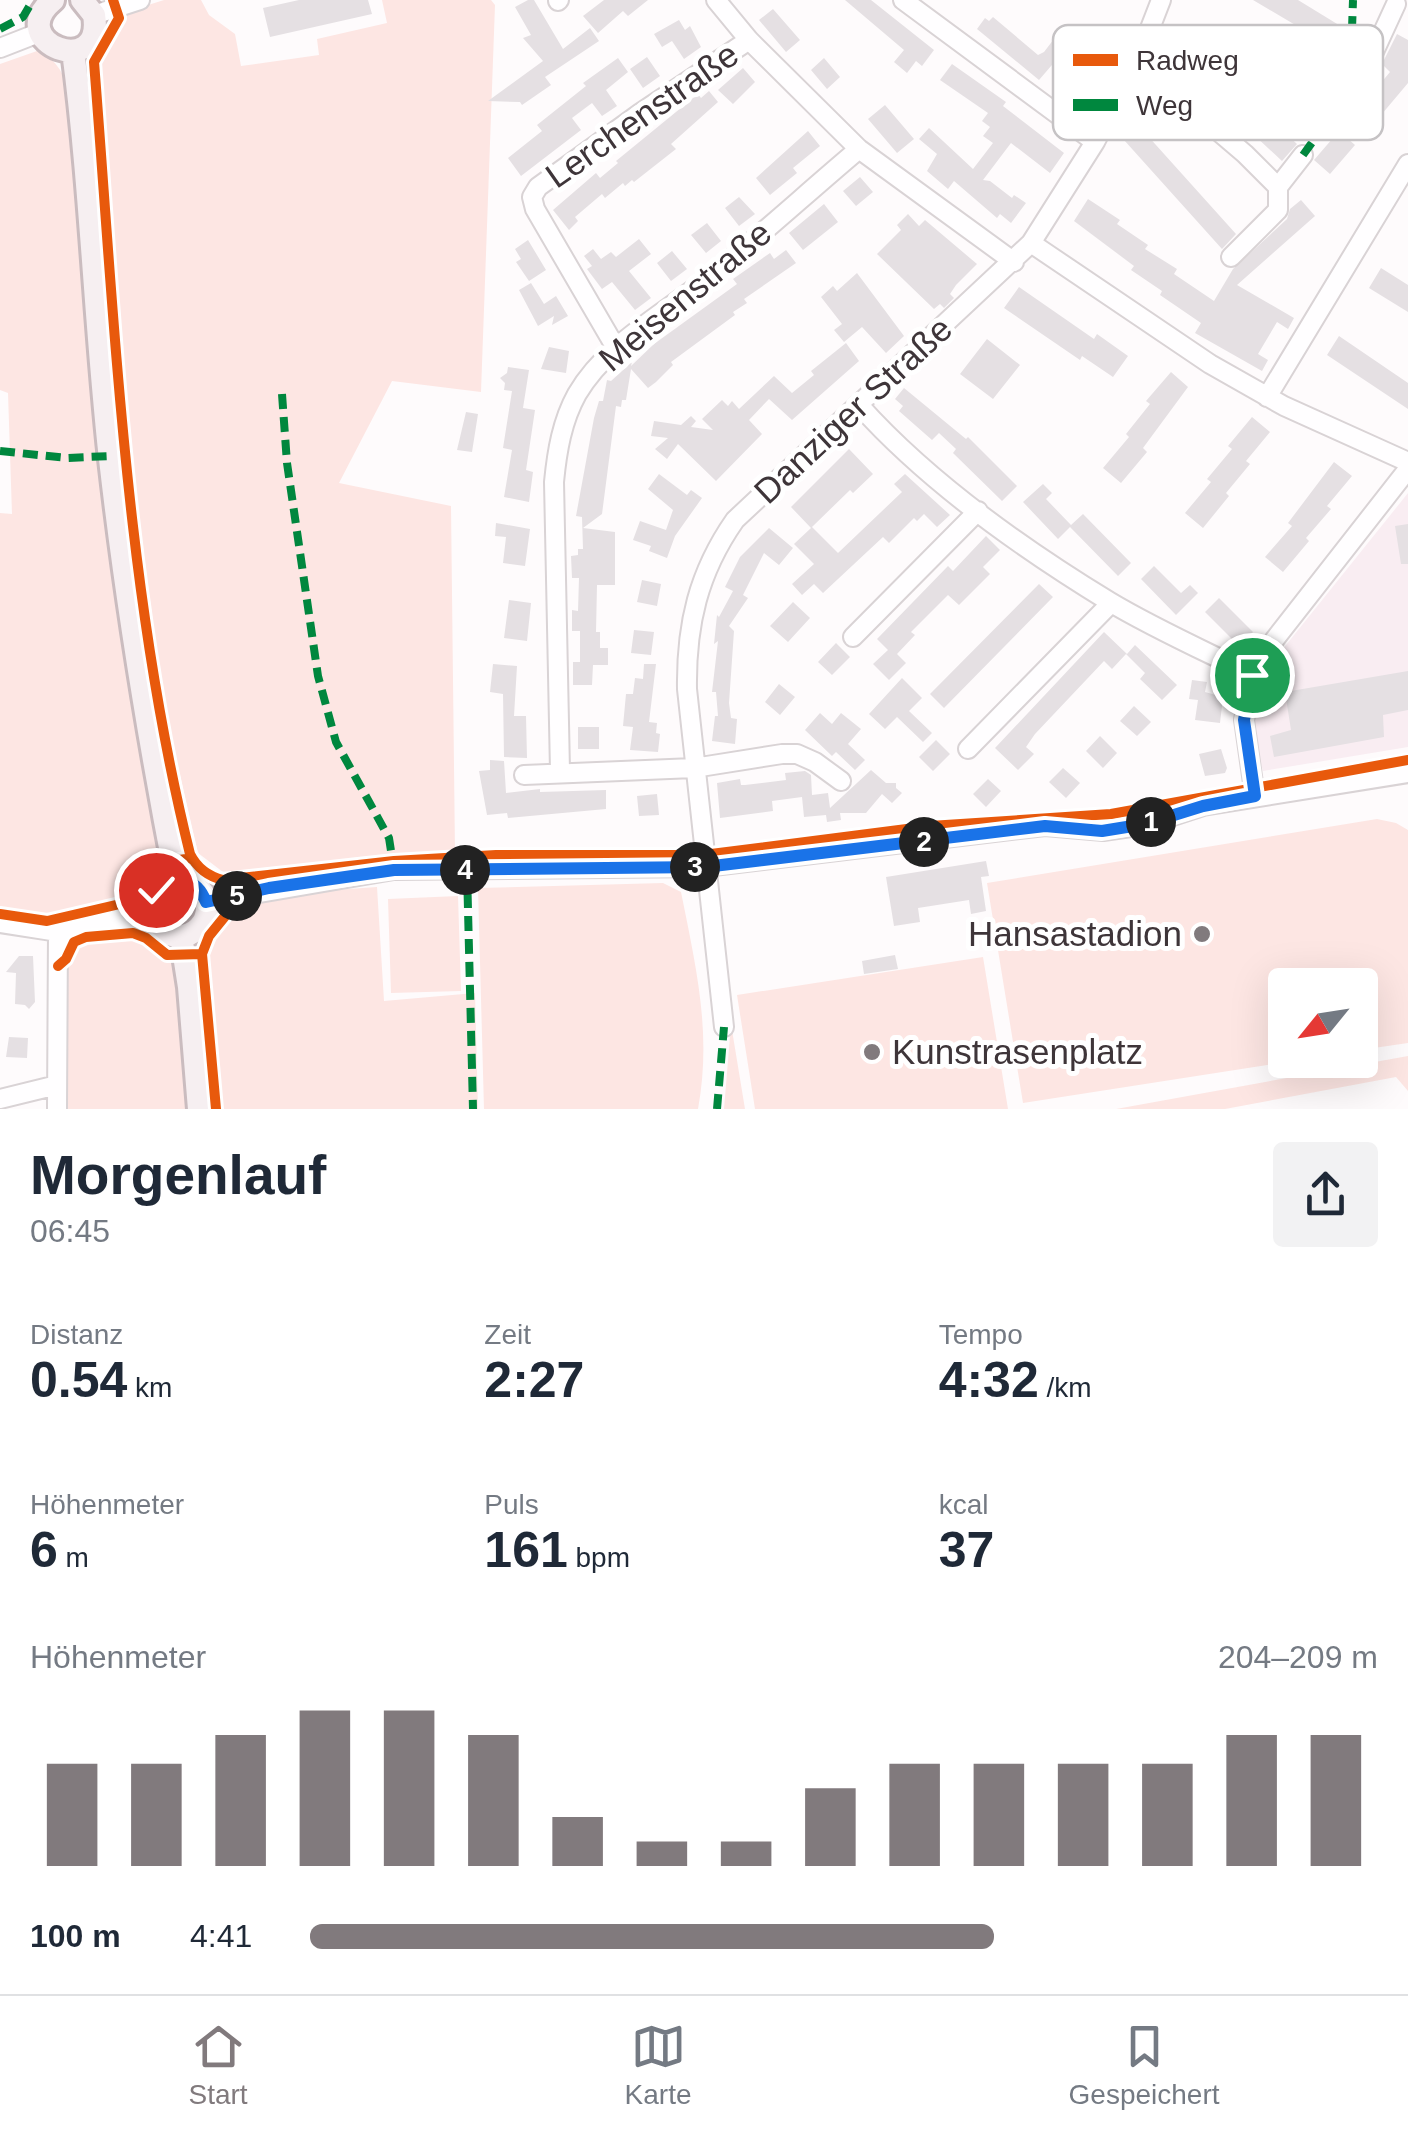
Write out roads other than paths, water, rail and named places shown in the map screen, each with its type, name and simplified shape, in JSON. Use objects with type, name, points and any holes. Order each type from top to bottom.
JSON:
[{"type":"main road","points":[[53,0],[42,12],[41,32],[56,49],[73,51],[89,42],[94,34],[88,8]]},
{"type":"main road","points":[[73,51],[84,130],[110,456],[132,629],[176,880]]},
{"type":"main road","points":[[176,880],[196,886],[206,902],[206,915],[199,927],[181,936],[158,927],[151,912],[156,890],[176,880]]},
{"type":"main road","points":[[181,936],[190,988],[199,1109]]},
{"type":"street","points":[[88,8],[140,0]]},
{"type":"street","points":[[716,0],[859,150],[1014,262]]},
{"type":"street","points":[[903,0],[1053,111]]},
{"type":"street","name":"Danziger Straße","points":[[1151,25],[1161,0]]},
{"type":"street","points":[[1383,34],[1398,5]]},
{"type":"street","points":[[0,48],[41,32]]},
{"type":"street","name":"Lerchenstraße","points":[[616,348],[535,209],[532,197],[538,187],[638,114],[750,40]]},
{"type":"street","points":[[1229,140],[1278,187]]},
{"type":"street","name":"Danziger Straße","points":[[724,1027],[694,768],[686,644],[704,572],[735,520],[1014,262],[1031,243],[1095,142]]},
{"type":"street","name":"Meisenstraße","points":[[560,771],[554,482],[557,452],[576,395],[594,369],[616,348],[708,278],[859,150]]},
{"type":"street","points":[[1230,257],[1278,210],[1278,187],[1303,154]]},
{"type":"street","points":[[1267,397],[1408,164]]},
{"type":"street","points":[[1031,243],[1210,364],[1267,397],[1408,466],[1252,675],[1244,720],[1255,796]]},
{"type":"street","points":[[859,404],[920,463],[978,511],[1111,603],[1252,675]]},
{"type":"street","points":[[854,637],[978,511]]},
{"type":"street","points":[[968,750],[1111,603]]},
{"type":"street","points":[[524,776],[560,771],[694,768],[797,754],[841,781]]},
{"type":"street","points":[[206,902],[269,888],[394,870],[705,867],[1045,826],[1102,831],[1255,796],[1408,773]]},
{"type":"street","points":[[0,923],[58,932],[151,912]]},
{"type":"street","points":[[57,1109],[58,932]]},
{"type":"street","points":[[0,1098],[58,1085]]},
{"type":"place","name":"Hansastadion","points":[[1202,934]]},
{"type":"place","name":"Kunstrasenplatz","points":[[872,1052]]}]
